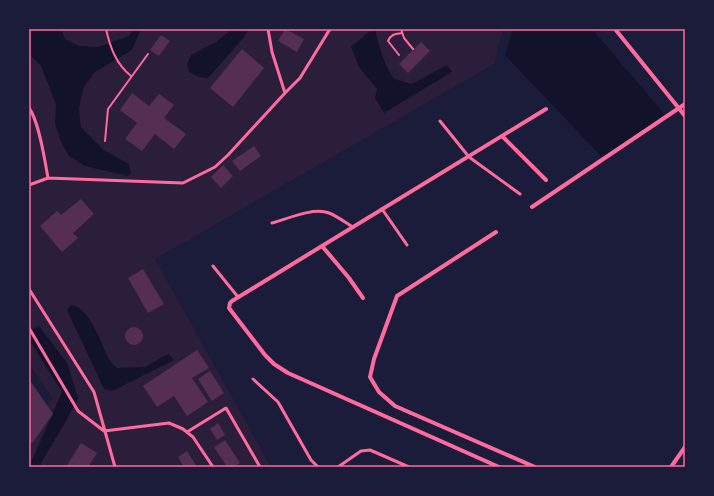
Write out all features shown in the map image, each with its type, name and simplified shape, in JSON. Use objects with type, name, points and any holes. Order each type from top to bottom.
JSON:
[{"type":"street","points":[[614,29],[685,116]]},
{"type":"street","points":[[532,207],[685,104]]},
{"type":"street","points":[[499,467],[288,373],[274,364],[265,355],[229,308],[230,303],[238,297],[546,109]]},
{"type":"street","points":[[502,136],[546,180]]},
{"type":"street","points":[[496,232],[397,296],[374,359],[370,377],[379,392],[395,406],[536,467]]},
{"type":"street","points":[[322,246],[349,278],[363,298]]},
{"type":"street","points":[[671,467],[685,447]]},
{"type":"lane","points":[[268,29],[272,52],[286,93]]},
{"type":"lane","points":[[29,185],[48,178],[183,183],[215,167],[300,78],[330,29]]},
{"type":"lane","points":[[29,108],[32,111],[40,138],[48,178]]},
{"type":"lane","points":[[440,121],[469,157],[520,194]]},
{"type":"lane","points":[[382,209],[407,245]]},
{"type":"lane","points":[[272,223],[312,212],[320,212],[329,213],[353,227]]},
{"type":"lane","points":[[213,266],[238,297]]},
{"type":"lane","points":[[29,289],[94,392],[115,467]]},
{"type":"lane","points":[[29,328],[78,411],[104,430],[169,423],[187,432],[193,437],[213,467]]},
{"type":"lane","points":[[253,378],[278,402],[311,460],[318,467]]},
{"type":"lane","points":[[187,432],[226,408],[260,467]]},
{"type":"lane","points":[[338,467],[361,451],[370,450],[410,467]]},
{"type":"path","points":[[106,29],[109,43],[116,59],[122,69],[131,76]]},
{"type":"path","points":[[401,29],[404,38],[413,48]]},
{"type":"path","points":[[399,55],[388,42],[390,37],[394,34],[402,33]]},
{"type":"path","points":[[105,142],[108,109],[148,54]]},
{"type":"shaded area","points":[[29,29],[503,29],[494,64],[155,259],[271,467],[29,467],[29,415],[53,399],[29,364]]},
{"type":"shaded area","points":[[29,29],[61,29],[65,39],[79,46],[98,47],[129,36],[133,29],[141,29],[132,50],[95,72],[83,88],[79,109],[81,127],[105,151],[129,164],[131,174],[128,176],[85,166],[69,156],[61,142],[55,123],[56,105],[49,86],[41,66],[29,54]]},
{"type":"shaded area","points":[[232,29],[245,29],[247,31],[245,36],[208,78],[199,77],[189,72],[187,64],[191,55],[216,42]]},
{"type":"shaded area","points":[[375,29],[382,55],[394,79],[412,84],[447,65],[452,72],[384,113],[375,98],[377,89],[359,67],[351,47],[366,34]]},
{"type":"shaded area","points":[[513,29],[592,29],[665,115],[603,158],[505,55]]},
{"type":"shaded area","points":[[71,305],[78,307],[84,312],[94,327],[110,360],[117,368],[145,367],[168,354],[174,360],[112,391],[104,389],[67,310]]},
{"type":"shaded area","points":[[39,326],[67,363],[78,398],[40,467],[29,467],[62,392],[29,339],[29,331]]},
{"type":"building","points":[[285,29],[304,39],[297,52],[278,41]]},
{"type":"building","points":[[161,35],[170,41],[159,56],[150,50]]},
{"type":"building","points":[[421,42],[430,51],[408,73],[399,64]]},
{"type":"building","points":[[242,49],[264,68],[233,107],[210,88]]},
{"type":"building","points":[[132,93],[149,106],[159,94],[174,105],[164,118],[186,134],[174,149],[155,134],[142,151],[125,139],[137,123],[120,110]]},
{"type":"building","points":[[254,146],[261,156],[240,171],[232,161]]},
{"type":"building","points":[[223,165],[233,176],[221,188],[211,177]]},
{"type":"building","points":[[81,199],[94,214],[73,233],[78,238],[62,252],[40,226],[57,211],[61,215]]},
{"type":"building","points":[[143,269],[164,304],[148,313],[128,278]]},
{"type":"building","points":[[134,327],[140,330],[143,336],[140,342],[134,345],[128,342],[125,336],[128,330]]},
{"type":"building","points":[[197,350],[209,368],[192,378],[208,402],[187,416],[174,396],[157,407],[143,386]]},
{"type":"building","points":[[210,371],[224,393],[212,401],[198,379]]},
{"type":"building","points":[[29,379],[53,414],[33,442],[29,445]]},
{"type":"building","points":[[218,423],[225,435],[217,440],[210,429]]},
{"type":"building","points":[[225,440],[240,463],[233,467],[227,467],[214,447]]},
{"type":"building","points":[[81,443],[97,453],[88,467],[66,467]]},
{"type":"building","points":[[187,451],[197,467],[184,467],[178,457]]}]
